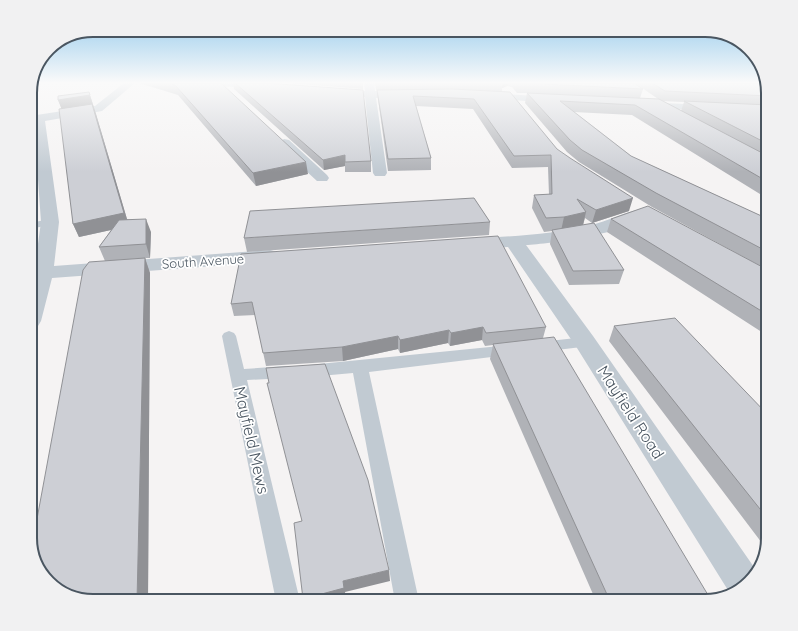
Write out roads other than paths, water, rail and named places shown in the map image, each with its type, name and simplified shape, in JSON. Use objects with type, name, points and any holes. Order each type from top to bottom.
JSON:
[{"type":"street","points":[[37,119],[76,112]]},
{"type":"street","points":[[372,112],[380,173]]},
{"type":"street","points":[[672,112],[687,121]]},
{"type":"street","points":[[37,133],[50,222],[44,273],[37,297]]},
{"type":"street","points":[[276,136],[322,178]]},
{"type":"street","points":[[450,245],[512,241],[589,232],[614,225],[643,210]]},
{"type":"street","name":"Mayfield Road","points":[[512,241],[585,342],[742,580]]},
{"type":"street","name":"South Avenue","points":[[44,273],[286,255]]},
{"type":"lane","points":[[37,225],[50,222]]},
{"type":"lane","points":[[229,336],[238,375]]},
{"type":"lane","name":"Mayfield Mews","points":[[286,594],[238,375],[360,367],[585,342]]},
{"type":"lane","points":[[360,367],[406,594]]}]
